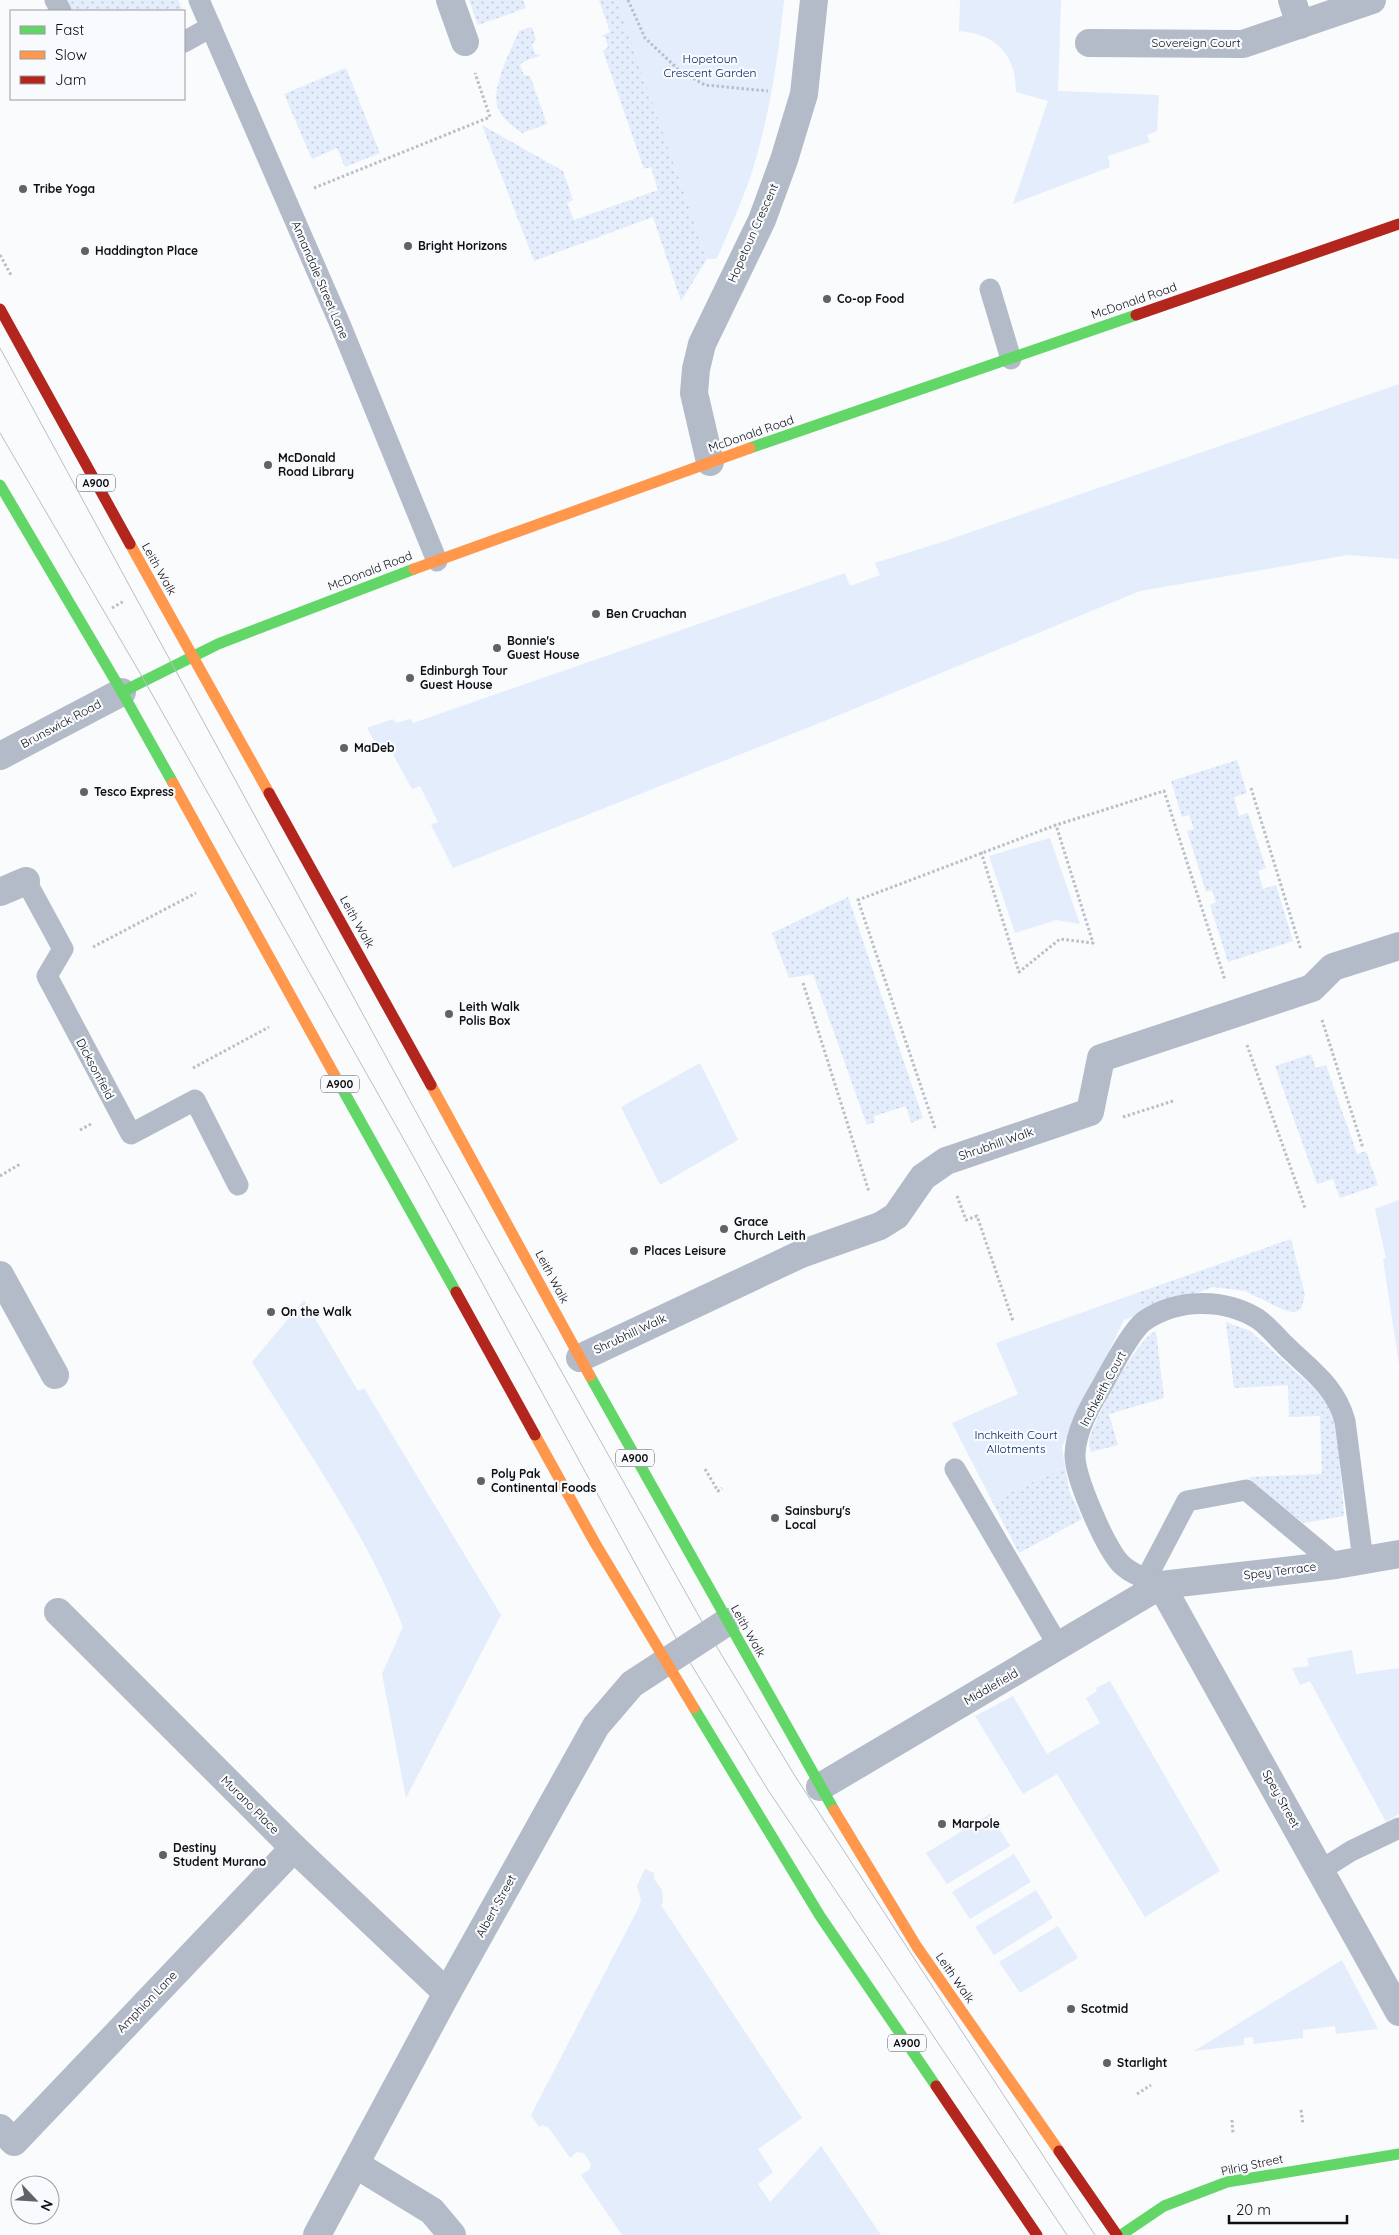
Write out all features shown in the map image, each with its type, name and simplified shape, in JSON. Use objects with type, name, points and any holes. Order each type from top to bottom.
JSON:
[{"type":"main road","name":"McDonald Road","points":[[122,692],[218,644],[437,561],[710,462],[1399,224]]},
{"type":"main road","name":"Leith Walk","points":[[0,309],[475,1163],[580,1358],[820,1787],[917,1947],[1117,2235]]},
{"type":"main road","name":"A900","points":[[0,485],[122,692],[595,1543],[820,1916],[875,1994],[992,2172],[1037,2235]]},
{"type":"main road","name":"Pilrig Street","points":[[1121,2235],[1164,2206],[1228,2182],[1399,2154]]},
{"type":"street","points":[[450,0],[465,42]]},
{"type":"street","name":"Hopetoun Crescent","points":[[710,462],[694,393],[696,369],[702,344],[762,220],[784,160],[804,94],[814,0]]},
{"type":"street","name":"Sovereign Court","points":[[1089,43],[1243,44],[1296,12],[1372,0]]},
{"type":"street","name":"Brunswick Road","points":[[0,756],[122,692]]},
{"type":"street","points":[[0,892],[26,881]]},
{"type":"street","points":[[1090,1112],[1101,1058],[1312,988],[1333,967],[1399,946]]},
{"type":"street","name":"Shrubhill Walk","points":[[580,1358],[801,1254],[880,1226],[896,1216],[923,1177],[946,1161],[1090,1112]]},
{"type":"street","points":[[0,1275],[55,1375]]},
{"type":"street","name":"Spey Terrace","points":[[1154,1582],[1336,1565],[1399,1554]]},
{"type":"street","name":"Middlefield","points":[[820,1787],[1059,1647],[1154,1582]]},
{"type":"street","name":"Spey Street","points":[[1154,1582],[1321,1870],[1399,2012]]},
{"type":"street","name":"Murano Place","points":[[58,1612],[294,1848],[447,1993]]},
{"type":"street","name":"Albert Street","points":[[317,2235],[447,1993],[596,1726],[632,1684],[727,1622]]},
{"type":"street","name":"Amphion Lane","points":[[0,2128],[14,2142],[294,1848]]},
{"type":"street","points":[[355,2164],[432,2211],[452,2235]]},
{"type":"lane","name":"Annandale Street Lane","points":[[199,0],[437,561]]},
{"type":"lane","points":[[185,41],[211,27]]},
{"type":"lane","points":[[990,289],[1011,359]]},
{"type":"lane","points":[[26,881],[63,949]]},
{"type":"lane","name":"Dicksonfield","points":[[63,949],[47,976],[131,1134],[195,1100],[238,1185]]},
{"type":"lane","name":"Inchkeith Court","points":[[1154,1582],[1122,1566],[1112,1553],[1081,1482],[1075,1455],[1077,1441],[1090,1408],[1116,1358],[1143,1322],[1186,1305],[1212,1302],[1240,1309],[1260,1320],[1317,1375],[1340,1403],[1345,1421],[1363,1560]]},
{"type":"lane","points":[[954,1469],[1059,1647]]},
{"type":"lane","points":[[1154,1582],[1187,1501],[1246,1490],[1336,1565]]},
{"type":"lane","points":[[1321,1870],[1351,1851],[1399,1828]]},
{"type":"path","points":[[628,0],[645,38],[680,71],[705,85],[804,94]]},
{"type":"path","points":[[285,199],[490,117],[465,42]]},
{"type":"path","points":[[83,627],[152,584]]},
{"type":"path","points":[[1013,1321],[977,1216],[966,1220],[858,900],[981,852],[1056,824],[1164,791],[1236,1012],[1305,1208]]},
{"type":"path","points":[[981,852],[1019,972],[1060,939],[1093,943],[1056,824]]},
{"type":"path","points":[[63,949],[84,951],[224,878]]},
{"type":"path","points":[[803,983],[880,1226]]},
{"type":"path","points":[[1090,1112],[1111,1120],[1172,1101]]},
{"type":"path","points":[[0,1176],[20,1164]]},
{"type":"path","points":[[705,1469],[718,1491],[722,1488]]},
{"type":"path","points":[[1137,2094],[1151,2085]]},
{"type":"path","points":[[1301,2110],[1303,2124]]},
{"type":"path","points":[[1232,2120],[1233,2134]]},
{"type":"green space","points":[[64,0],[178,0],[183,10],[70,10]]},
{"type":"green space","points":[[469,0],[523,0],[526,8],[478,25]]},
{"type":"green space","points":[[599,0],[617,0],[707,259],[681,301],[653,217],[534,261],[482,125],[563,171],[573,200],[567,203],[574,220],[658,190],[651,167],[644,169],[603,51],[608,47],[605,37],[601,36],[610,32]]},
{"type":"green space","name":"Hopetoun Crescent Garden","points":[[617,0],[784,0],[772,90],[757,156],[739,207],[715,259],[707,259]]},
{"type":"green space","points":[[960,0],[1061,0],[1058,91],[1159,95],[1157,131],[1147,135],[1150,142],[1108,156],[1110,167],[1013,204],[1048,101],[1016,92],[1012,67],[1008,57],[1001,48],[984,36],[959,31]]},
{"type":"green space","points":[[532,27],[536,40],[532,44],[535,54],[541,55],[520,65],[524,75],[530,76],[547,124],[522,133],[502,116],[496,100],[502,70],[519,31]]},
{"type":"green space","points":[[346,68],[380,153],[345,167],[337,148],[312,159],[284,94]]},
{"type":"green space","points":[[1399,384],[1399,559],[1348,555],[1140,591],[827,720],[453,868],[431,825],[438,822],[420,786],[412,789],[390,749],[377,746],[367,728],[393,719],[396,723],[411,719],[413,723],[845,573],[850,586],[880,575],[875,563],[942,542]]},
{"type":"green space","points":[[1237,760],[1247,793],[1234,797],[1239,816],[1248,813],[1266,868],[1258,871],[1263,889],[1276,885],[1293,941],[1228,962],[1210,905],[1216,902],[1212,890],[1206,892],[1187,831],[1194,829],[1189,815],[1182,817],[1171,781]]},
{"type":"green space","points":[[1050,838],[1080,924],[1056,920],[1015,933],[989,856]]},
{"type":"green space","points":[[848,897],[923,1118],[911,1123],[906,1106],[874,1116],[875,1122],[867,1125],[813,974],[789,978],[772,933]]},
{"type":"green space","points":[[1311,1054],[1316,1068],[1326,1065],[1357,1154],[1366,1151],[1378,1185],[1340,1198],[1333,1179],[1317,1184],[1275,1066]]},
{"type":"green space","points":[[700,1063],[738,1140],[660,1185],[621,1107]]},
{"type":"green space","points":[[1399,1200],[1399,1365],[1383,1259],[1386,1258],[1375,1209]]},
{"type":"green space","points":[[1291,1239],[1305,1295],[1301,1309],[1295,1312],[1286,1311],[1245,1291],[1213,1287],[1144,1313],[1137,1293]]},
{"type":"green space","name":"Inchkeith Court Allotments","points":[[1137,1293],[1144,1313],[1124,1320],[1062,1447],[1065,1467],[992,1501],[952,1423],[1018,1394],[996,1343]]},
{"type":"green space","points":[[304,1300],[358,1391],[364,1388],[501,1615],[406,1798],[382,1674],[403,1627],[388,1592],[353,1524],[252,1362]]},
{"type":"green space","points":[[1226,1322],[1250,1331],[1331,1403],[1337,1420],[1344,1516],[1304,1523],[1252,1485],[1249,1477],[1322,1474],[1320,1416],[1289,1417],[1288,1385],[1234,1388]]},
{"type":"green space","points":[[1156,1331],[1164,1398],[1109,1414],[1118,1445],[1091,1452],[1089,1441],[1092,1430],[1107,1399],[1138,1348]]},
{"type":"green space","points":[[1065,1467],[1069,1490],[1082,1519],[1019,1553],[992,1501]]},
{"type":"green space","points":[[1352,1650],[1356,1674],[1399,1668],[1399,1814],[1386,1822],[1310,1681],[1300,1685],[1292,1668],[1309,1666],[1307,1658]]},
{"type":"green space","points":[[1110,1681],[1220,1871],[1145,1917],[1057,1774],[1023,1794],[975,1716],[1013,1696],[1047,1754],[1100,1723],[1086,1698],[1097,1691],[1096,1688]]},
{"type":"green space","points":[[990,1814],[1010,1846],[947,1884],[926,1853]]},
{"type":"green space","points":[[1014,1854],[1031,1882],[970,1919],[952,1892]]},
{"type":"green space","points":[[645,1869],[654,1873],[654,1879],[662,1890],[663,1902],[661,1905],[802,2118],[758,2149],[773,2172],[758,2184],[770,2202],[821,2146],[881,2235],[622,2235],[581,2175],[590,2169],[591,2164],[584,2153],[577,2152],[570,2158],[548,2127],[542,2125],[539,2127],[531,2115],[639,1907],[641,1899],[637,1886]]},
{"type":"green space","points":[[1036,1890],[1053,1918],[994,1955],[975,1927]]},
{"type":"green space","points":[[1058,1926],[1078,1958],[1020,1993],[999,1962]]},
{"type":"green space","points":[[1342,1960],[1378,2029],[1336,2034],[1335,2026],[1303,2030],[1303,2038],[1254,2044],[1253,2037],[1244,2038],[1244,2045],[1194,2051]]},
{"type":"tram line","points":[[0,348],[433,1143],[709,1634],[795,1776],[1095,2235]]},
{"type":"tram line","points":[[0,433],[144,680],[412,1154],[683,1651],[768,1790],[1067,2235]]},
{"type":"traffic: fast","points":[[750,448],[1136,315]]},
{"type":"traffic: fast","points":[[0,485],[122,692],[173,783]]},
{"type":"traffic: fast","points":[[122,692],[218,644],[414,569]]},
{"type":"traffic: fast","points":[[339,1083],[456,1292]]},
{"type":"traffic: fast","points":[[590,1376],[834,1810]]},
{"type":"traffic: fast","points":[[694,1708],[820,1916],[936,2086]]},
{"type":"traffic: fast","points":[[1121,2235],[1164,2206],[1227,2182],[1399,2154]]},
{"type":"traffic: slow","points":[[414,569],[750,448]]},
{"type":"traffic: slow","points":[[130,544],[269,793]]},
{"type":"traffic: slow","points":[[173,783],[339,1083]]},
{"type":"traffic: slow","points":[[431,1085],[590,1376]]},
{"type":"traffic: slow","points":[[535,1435],[595,1543],[694,1708]]},
{"type":"traffic: slow","points":[[834,1810],[917,1947],[1059,2151]]},
{"type":"traffic: jam","points":[[1136,315],[1399,224]]},
{"type":"traffic: jam","points":[[0,309],[130,544]]},
{"type":"traffic: jam","points":[[269,793],[431,1085]]},
{"type":"traffic: jam","points":[[456,1292],[535,1435]]},
{"type":"traffic: jam","points":[[936,2086],[1037,2235]]},
{"type":"traffic: jam","points":[[1059,2151],[1117,2235]]},
{"type":"place","name":"Tribe Yoga","points":[[23,189]]},
{"type":"place","name":"Bright Horizons","points":[[408,246]]},
{"type":"place","name":"Haddington Place","points":[[85,251]]},
{"type":"place","name":"Co-op Food","points":[[827,299]]},
{"type":"place","name":"McDonald Road Library","points":[[268,465]]},
{"type":"place","name":"Ben Cruachan","points":[[596,614]]},
{"type":"place","name":"Bonnie's Guest House","points":[[497,648]]},
{"type":"place","name":"Edinburgh Tour Guest House","points":[[410,678]]},
{"type":"place","name":"MaDeb","points":[[344,748]]},
{"type":"place","name":"Tesco Express","points":[[84,792]]},
{"type":"place","name":"Leith Walk Polis Box","points":[[449,1014]]},
{"type":"place","name":"Grace Church Leith","points":[[724,1229]]},
{"type":"place","name":"Places Leisure","points":[[634,1251]]},
{"type":"place","name":"On the Walk","points":[[271,1312]]},
{"type":"place","name":"Poly Pak Continental Foods","points":[[481,1481]]},
{"type":"place","name":"Sainsbury's Local","points":[[775,1518]]},
{"type":"place","name":"Marpole","points":[[942,1824]]},
{"type":"place","name":"Destiny Student Murano","points":[[163,1855]]},
{"type":"place","name":"Scotmid","points":[[1071,2009]]},
{"type":"place","name":"Starlight","points":[[1107,2063]]}]
